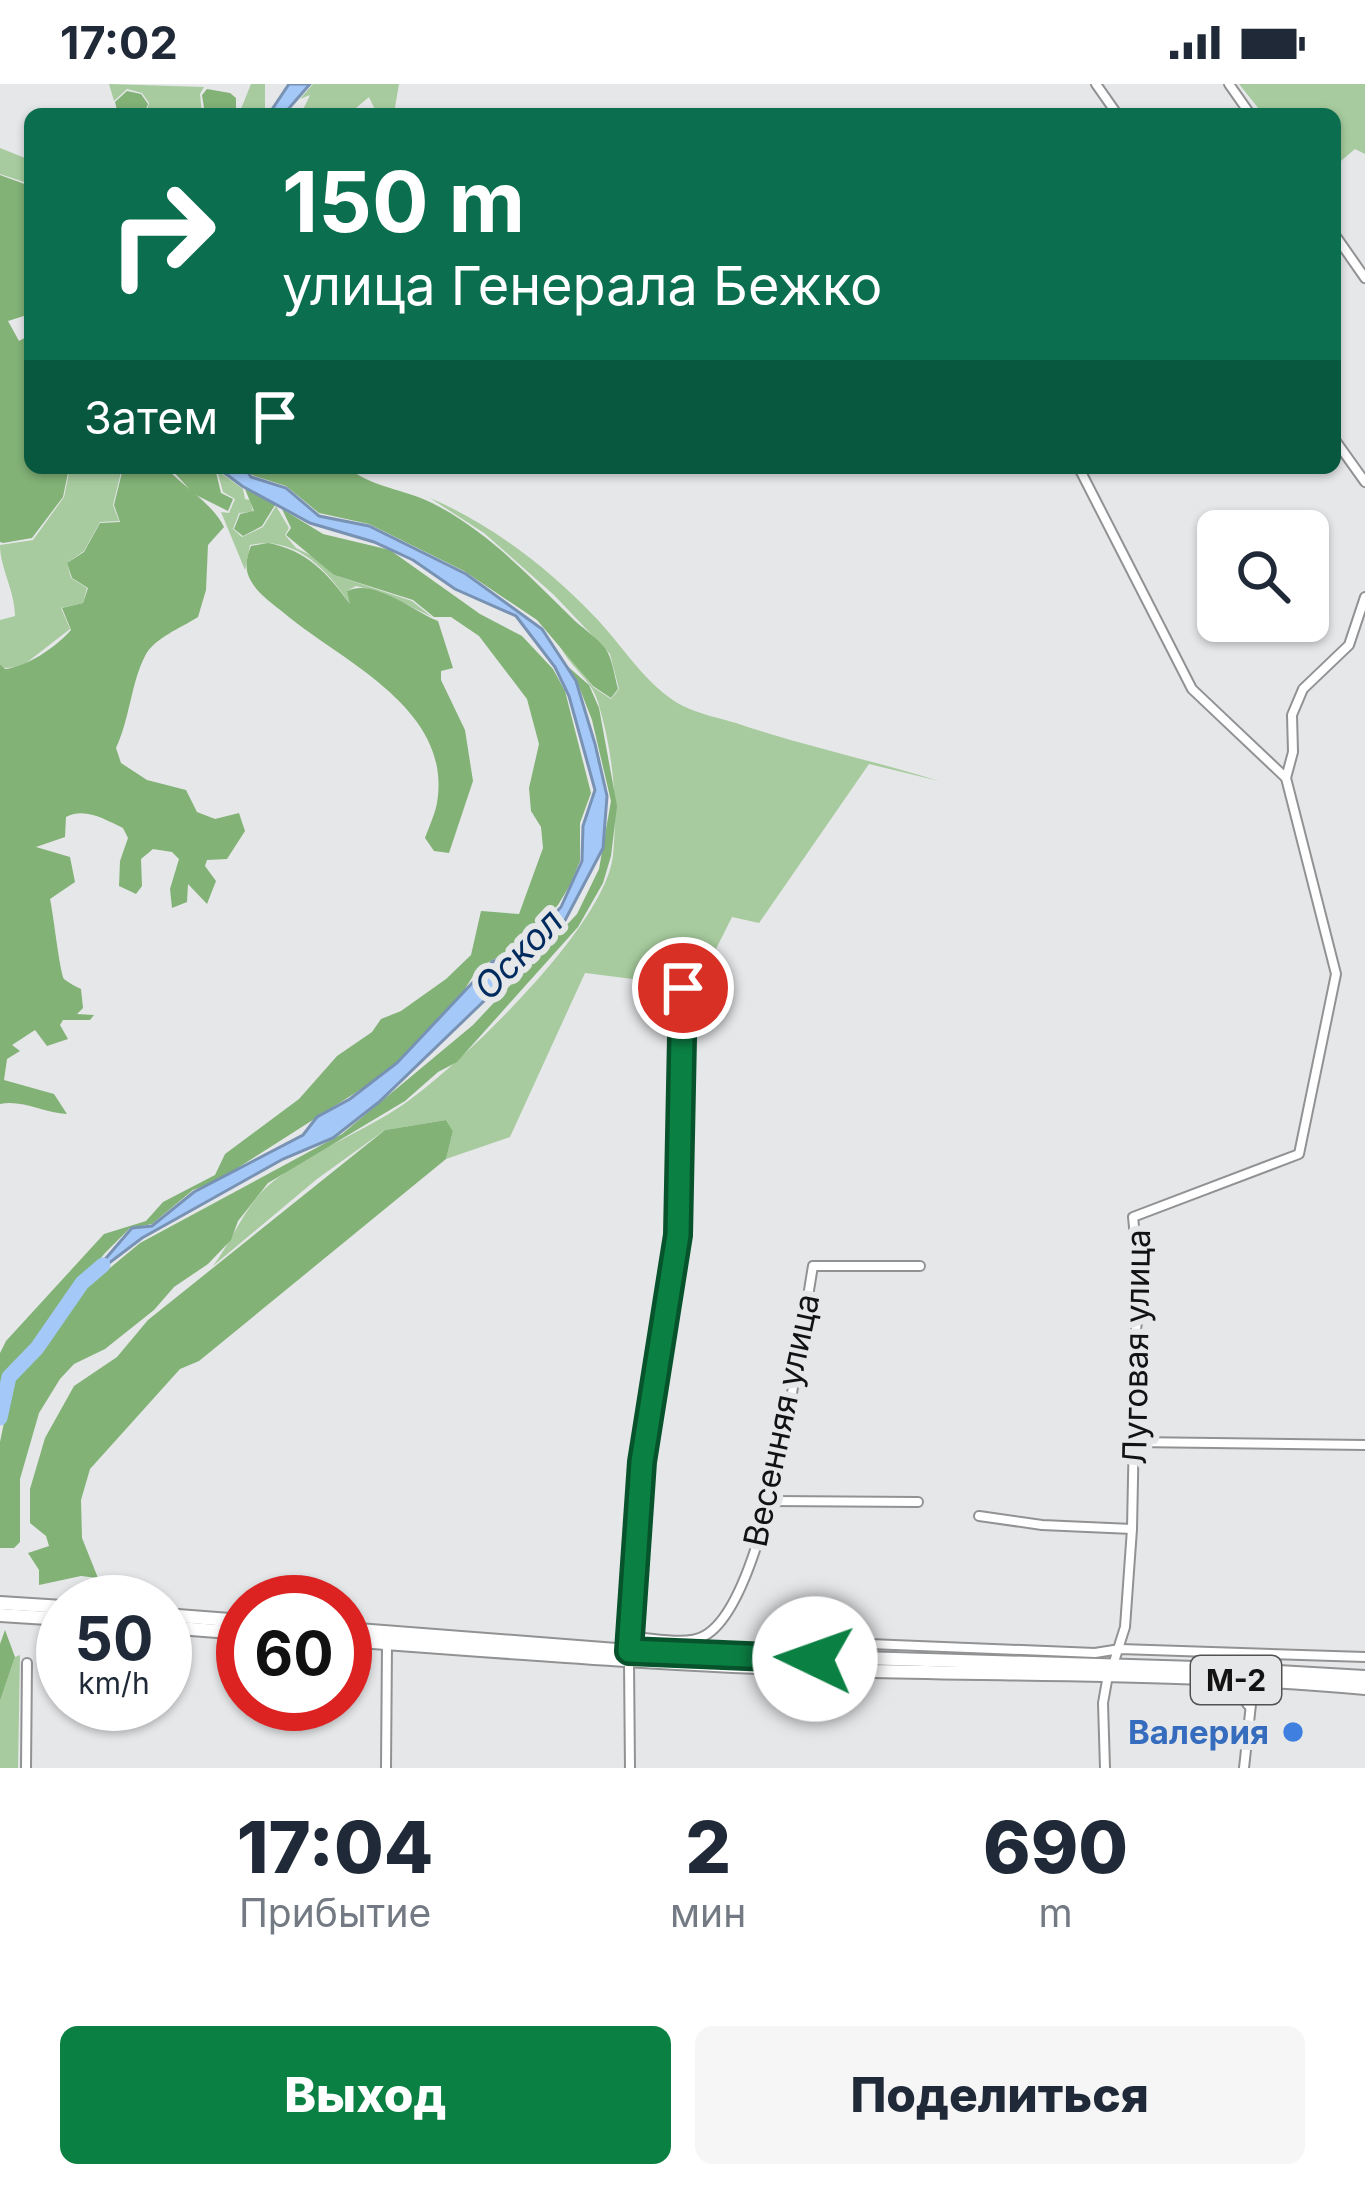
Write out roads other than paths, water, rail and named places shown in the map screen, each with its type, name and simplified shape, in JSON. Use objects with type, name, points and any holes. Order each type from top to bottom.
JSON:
[{"type":"main road","points":[[0,1603],[36,1611]]},
{"type":"main road","points":[[0,1615],[36,1612]]},
{"type":"main road","points":[[372,1635],[387,1638]]},
{"type":"main road","points":[[372,1639],[1110,1670]]},
{"type":"main road","name":"М-2","points":[[1110,1670],[1365,1678]]},
{"type":"main road","name":"М-2","points":[[1110,1670],[1365,1688]]},
{"type":"street","points":[[1341,244],[1365,278]]},
{"type":"street","points":[[1341,448],[1365,482]]},
{"type":"street","points":[[1082,474],[1192,689],[1286,778]]},
{"type":"street","name":"Луговая улица","points":[[1110,1670],[1120,1649],[1132,1529],[1136,1329],[1141,1296],[1133,1217],[1299,1154],[1336,974],[1286,778],[1293,752],[1292,715],[1303,688],[1349,645],[1365,597]]},
{"type":"street","points":[[630,1768],[629,1650],[642,1462],[678,1235],[683,988]]},
{"type":"street","name":"Весенняя улица","points":[[629,1650],[709,1634],[746,1580],[771,1502],[813,1266],[920,1266]]},
{"type":"street","points":[[1134,1442],[1365,1445]]},
{"type":"street","points":[[771,1502],[918,1502]]},
{"type":"street","points":[[980,1516],[1042,1525],[1132,1529]]},
{"type":"street","points":[[386,1768],[387,1638]]},
{"type":"street","points":[[795,1641],[1365,1657]]},
{"type":"street","points":[[26,1768],[27,1663]]},
{"type":"street","points":[[1105,1768],[1103,1703],[1110,1670]]},
{"type":"street","points":[[1231,1680],[1249,1707]]},
{"type":"street","points":[[1244,1768],[1252,1695],[1268,1682]]},
{"type":"water","points":[[289,84],[310,84],[289,108],[273,108]]},
{"type":"water","points":[[226,474],[249,474],[286,488],[319,516],[369,526],[466,574],[542,629],[576,681],[595,744],[607,796],[603,848],[562,926],[379,1102],[333,1138],[283,1159],[142,1238],[88,1279],[132,1228],[152,1226],[194,1192],[303,1135],[317,1117],[397,1063],[492,962],[526,945],[561,907],[582,861],[583,826],[595,790],[569,696],[555,667],[516,616],[455,589],[413,560],[374,542],[310,523]]},
{"type":"waterway","name":"Оскол","points":[[0,1418],[9,1377],[37,1348],[82,1283],[103,1265]]},
{"type":"place","name":"Валерия","points":[[1293,1732]]}]
